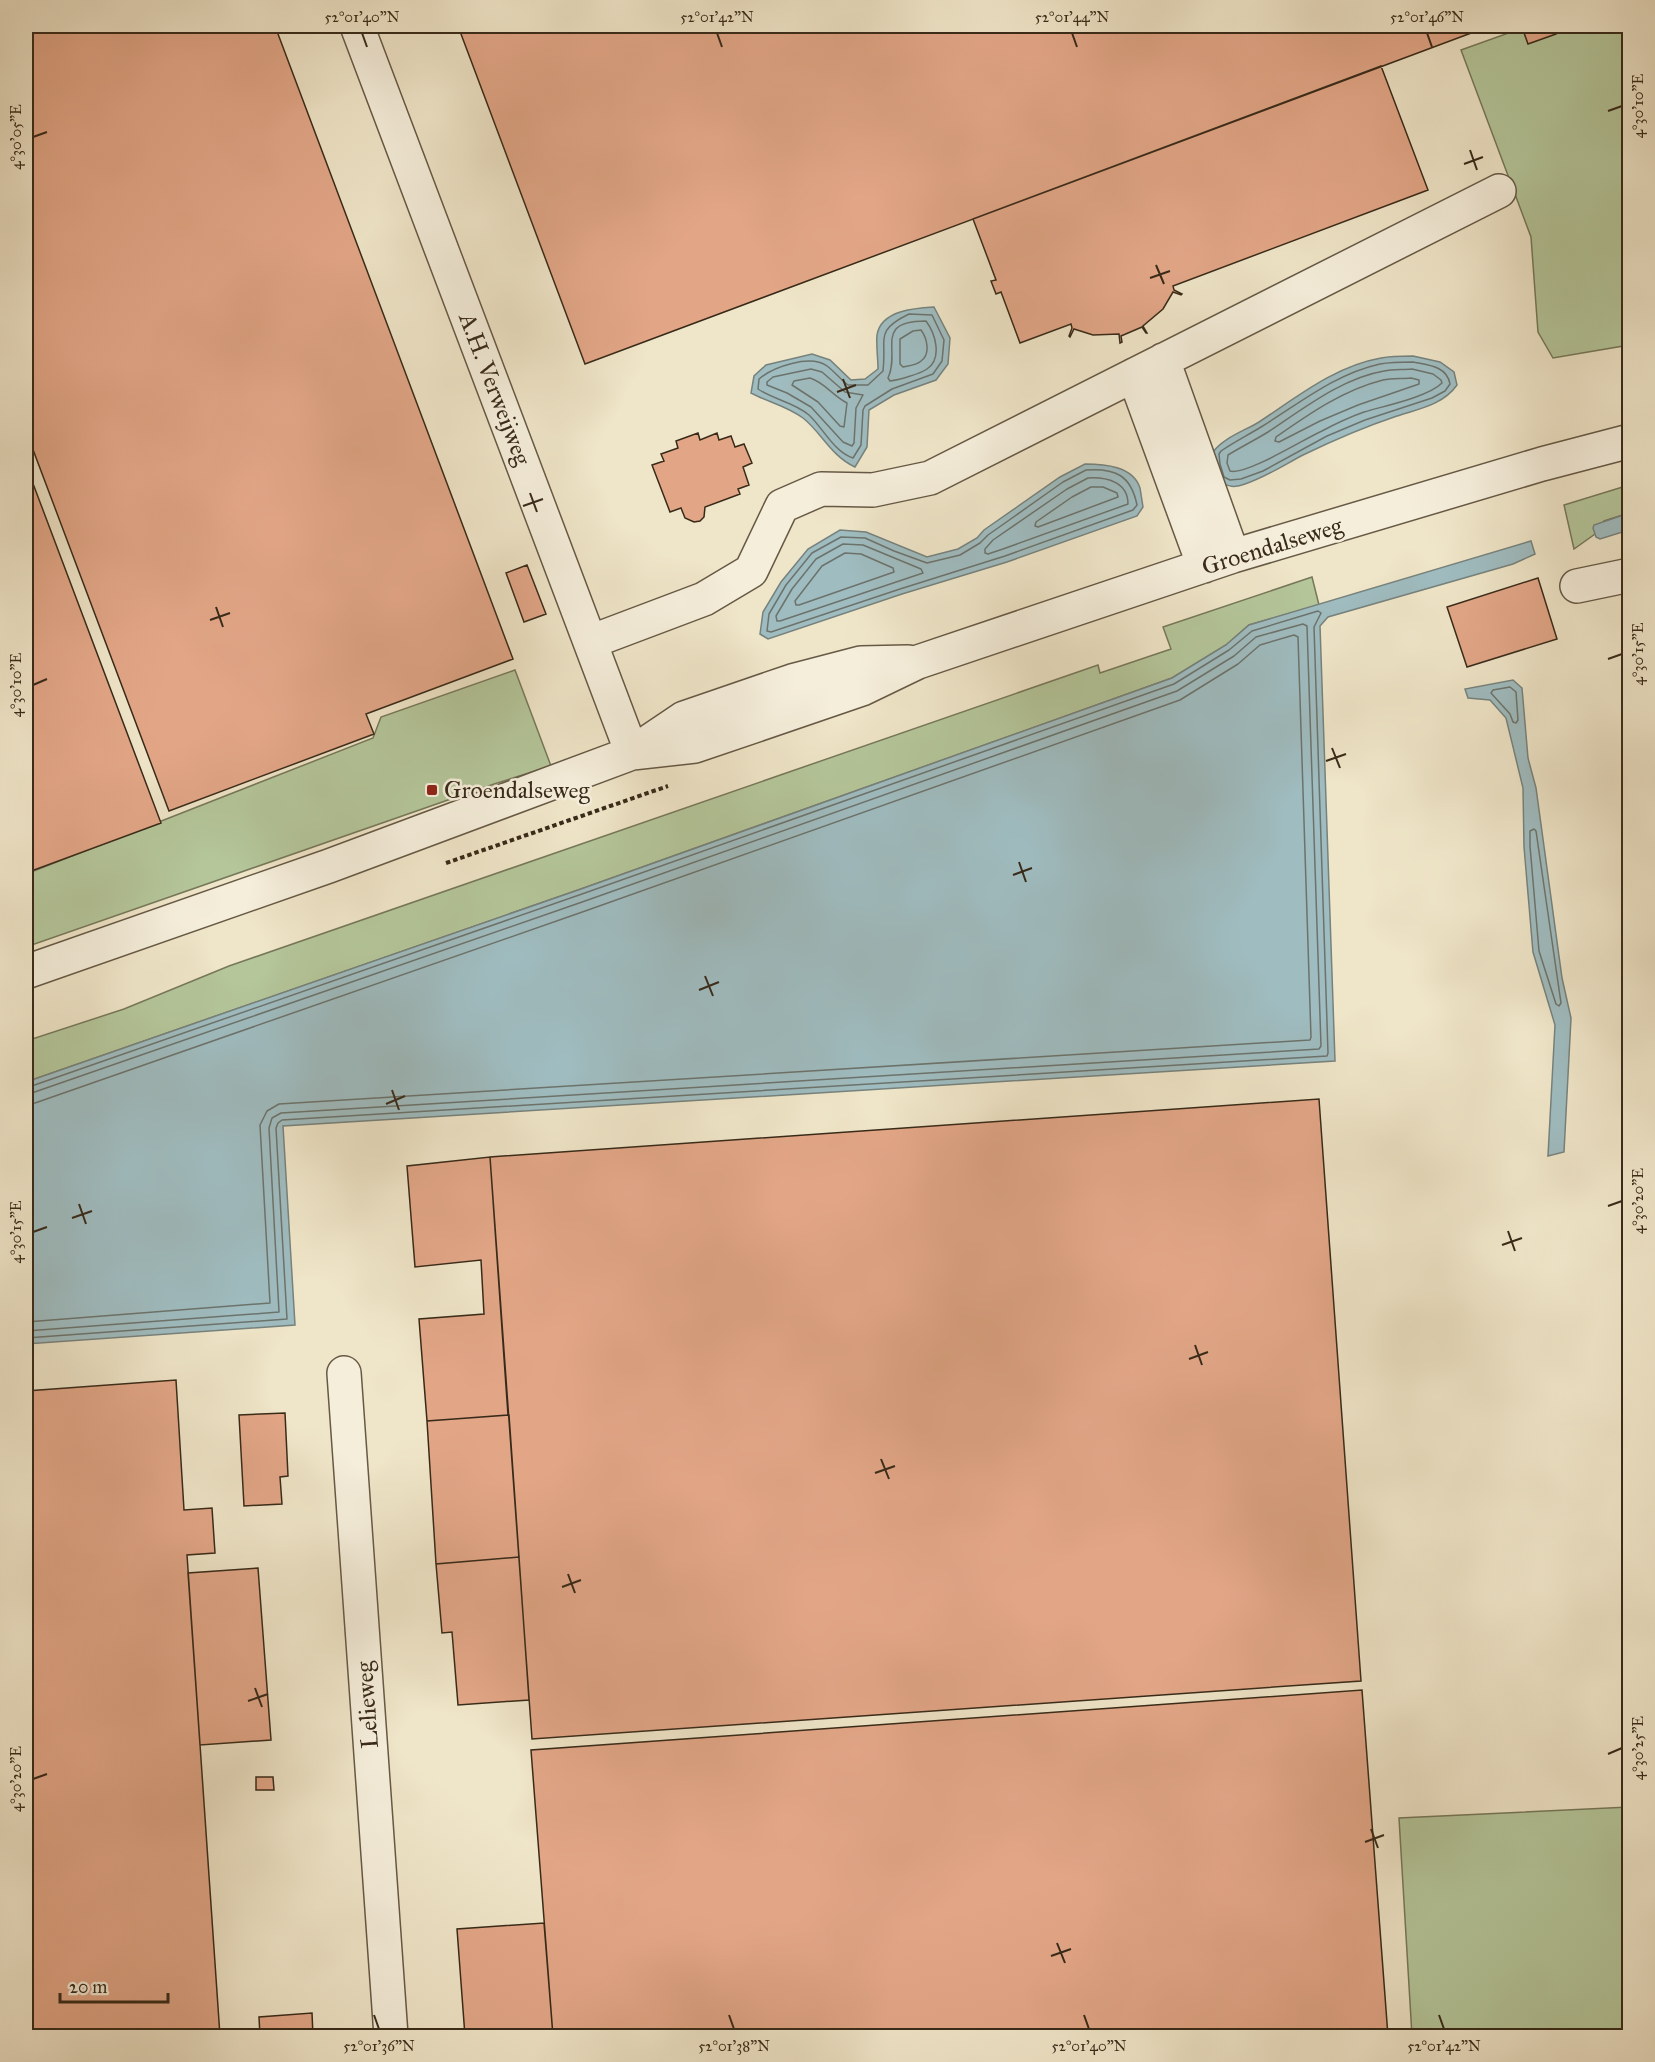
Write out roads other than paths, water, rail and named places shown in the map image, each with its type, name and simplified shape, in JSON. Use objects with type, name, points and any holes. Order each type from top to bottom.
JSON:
[{"type":"street","name":"A.H. Verweijweg","points":[[357,26],[632,753]]},
{"type":"street","points":[[590,642],[704,599],[751,571],[782,506],[821,489],[873,490],[930,478],[1499,191]]},
{"type":"street","points":[[1163,360],[1218,561]]},
{"type":"street","points":[[1134,375],[1218,561]]},
{"type":"street","name":"Groendalseweg","points":[[26,972],[329,866],[632,753],[684,718],[792,681],[861,663],[918,662],[1218,561],[1542,464],[1629,441]]},
{"type":"street","points":[[1578,586],[1629,575]]},
{"type":"street","name":"Lelieweg","points":[[344,1373],[391,2037]]},
{"type":"water","points":[[934,307],[950,338],[948,364],[936,380],[894,395],[869,410],[867,447],[855,467],[839,457],[803,418],[791,410],[751,393],[754,376],[766,365],[812,354],[830,360],[851,380],[865,379],[878,369],[877,335],[885,320],[900,312]]},
{"type":"water","points":[[1413,356],[1440,362],[1454,372],[1457,385],[1437,402],[1338,439],[1253,481],[1229,486],[1219,481],[1213,452],[1228,439],[1332,375],[1381,358]]},
{"type":"water","points":[[1085,464],[1109,466],[1131,475],[1140,488],[1143,507],[1137,516],[1007,562],[768,639],[760,634],[763,612],[781,582],[808,549],[840,530],[866,532],[927,557],[958,549],[977,538],[984,530],[1060,477]]},
{"type":"water","points":[[1629,513],[1629,530],[1600,539],[1596,537],[1594,525]]},
{"type":"water","points":[[1531,541],[1535,554],[1513,564],[1328,617],[1320,626],[1335,1061],[283,1126],[295,1325],[26,1344],[26,1082],[581,889],[1172,678],[1226,645],[1249,625]]},
{"type":"water","points":[[1513,680],[1522,688],[1528,758],[1536,788],[1562,978],[1571,1018],[1564,1152],[1548,1156],[1555,1025],[1533,952],[1524,847],[1523,788],[1506,718],[1490,700],[1468,698],[1465,689]]},
{"type":"place","name":"Groendalseweg","points":[[432,790]]}]
